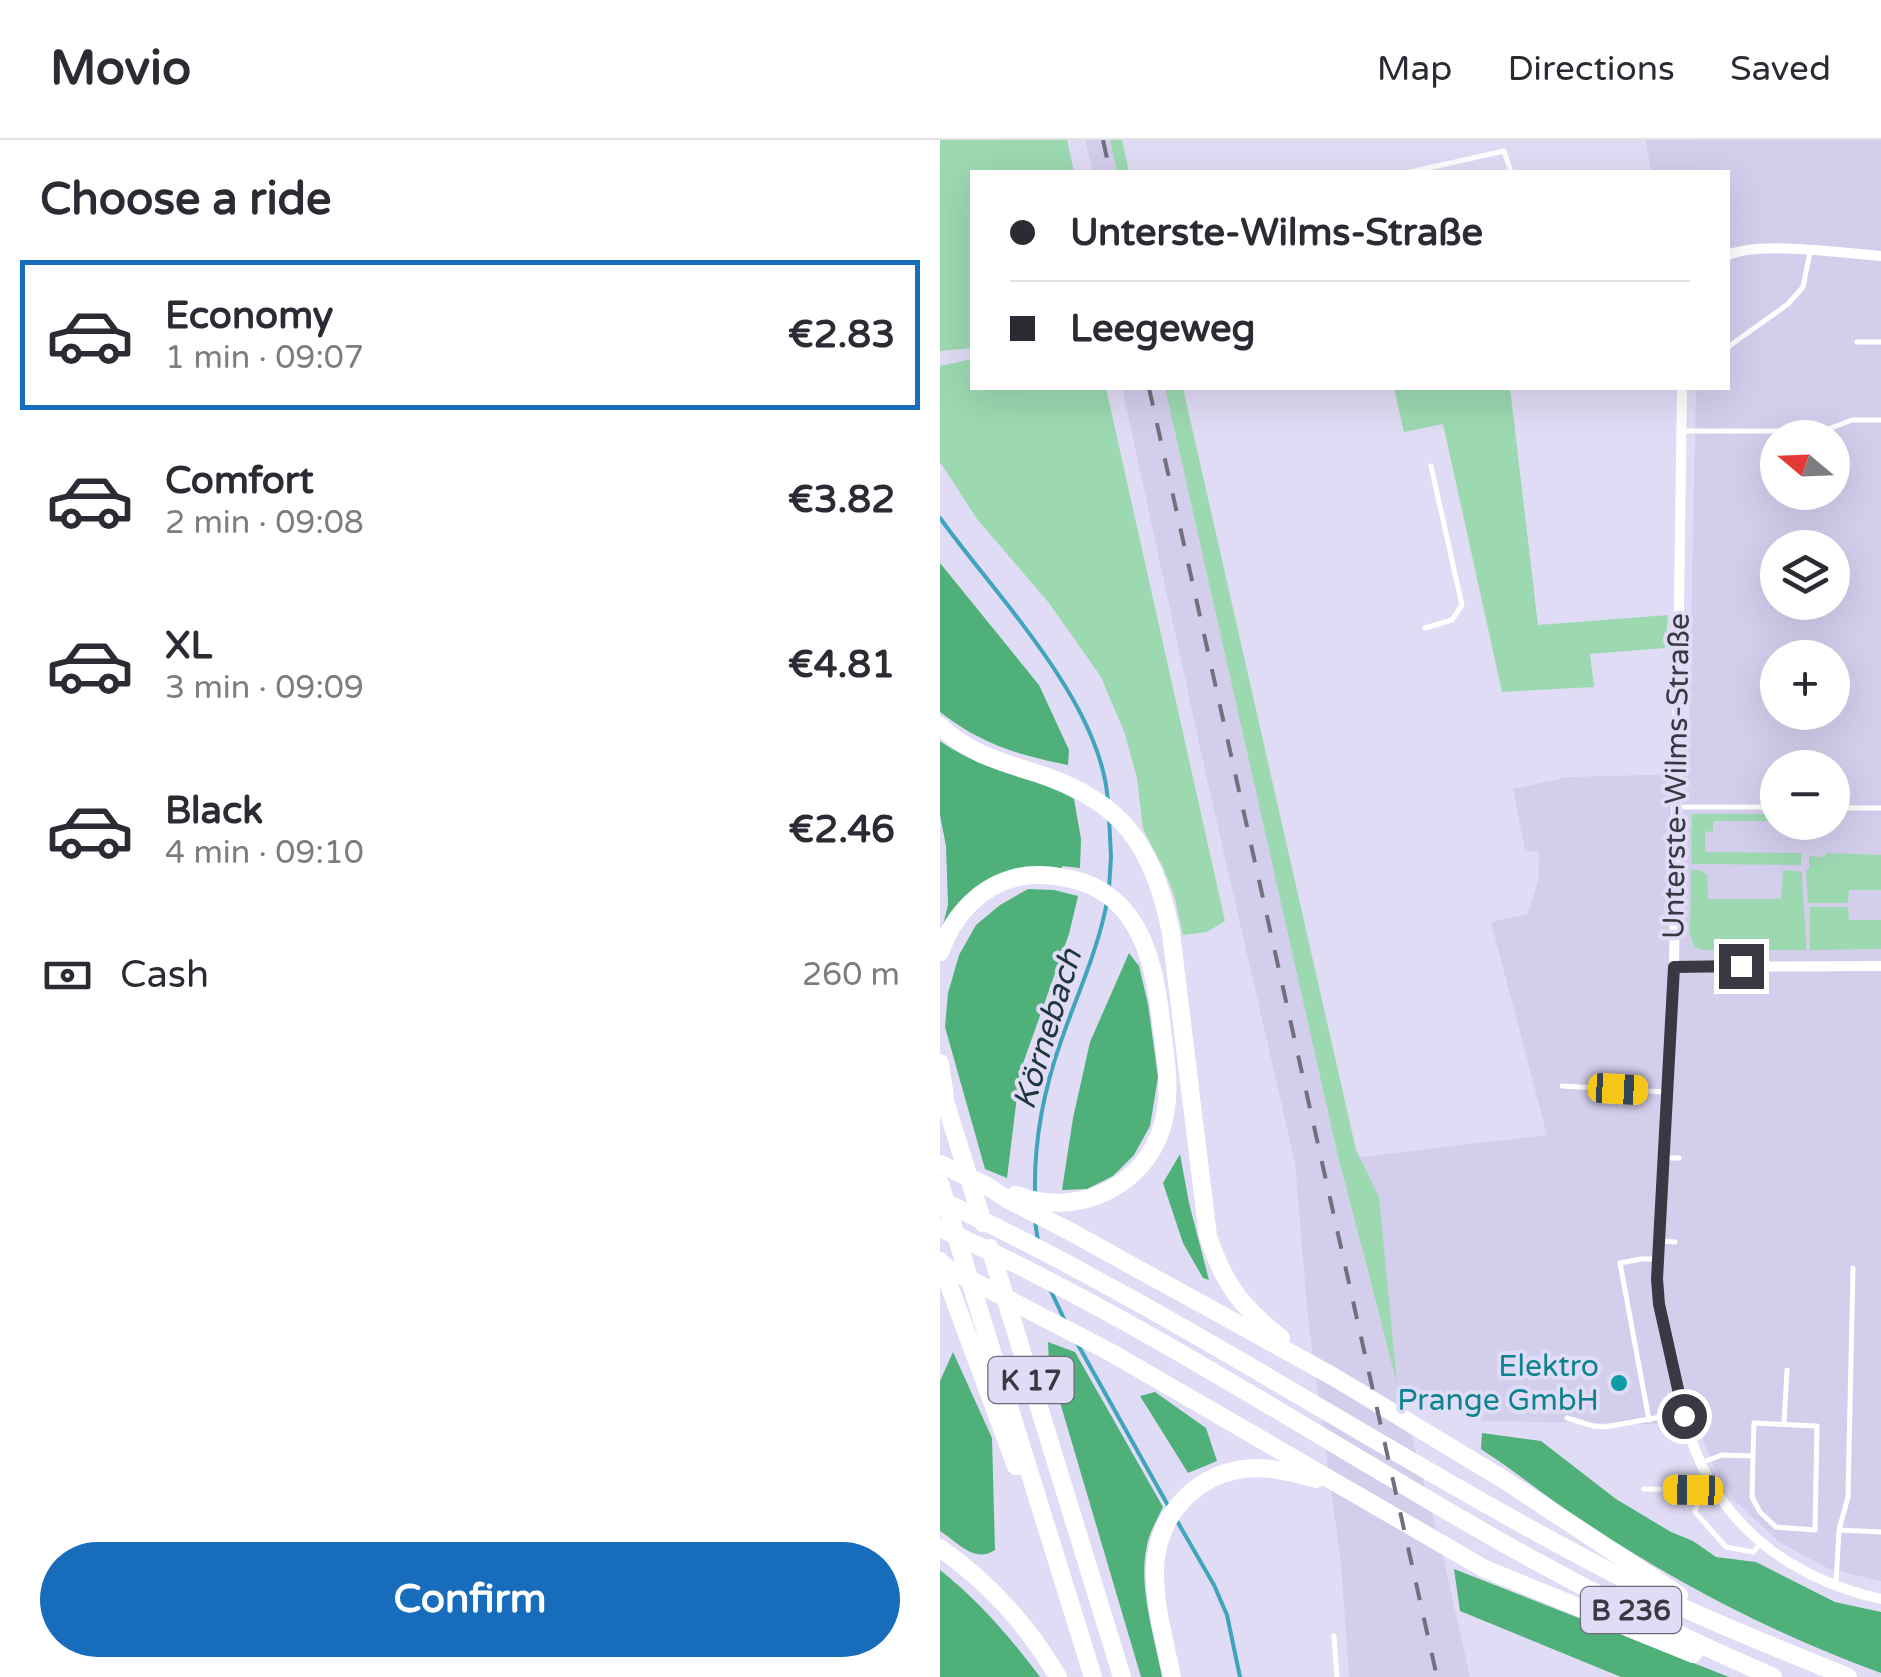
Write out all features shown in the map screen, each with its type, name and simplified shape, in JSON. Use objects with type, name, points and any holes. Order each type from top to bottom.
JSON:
[{"type":"highway","points":[[940,726],[969,750],[1071,786],[1106,806],[1140,842],[1166,906],[1208,1236],[1218,1266],[1242,1303],[1262,1323],[1334,1377]]},
{"type":"highway","points":[[940,952],[962,910],[981,894],[1030,874],[1060,876],[1081,881],[1122,908],[1140,932],[1154,974],[1168,1077],[1166,1108],[1146,1162],[1116,1187],[1062,1204],[1039,1202],[987,1186]]},
{"type":"highway","points":[[940,1063],[942,1091]]},
{"type":"highway","name":"K 17","points":[[942,1091],[1122,1677]]},
{"type":"highway","points":[[940,1164],[1334,1377],[1506,1481],[1720,1624]]},
{"type":"highway","name":"K 17","points":[[940,1184],[1090,1677]]},
{"type":"highway","name":"B 236","points":[[940,1200],[1084,1272],[1634,1584],[1848,1677]]},
{"type":"highway","name":"B 236","points":[[940,1228],[1095,1306],[1492,1537],[1701,1646],[1773,1677]]},
{"type":"highway","points":[[940,1263],[1012,1452],[1064,1623],[1090,1677]]},
{"type":"highway","points":[[940,1263],[1110,1352],[1485,1569],[1748,1677]]},
{"type":"highway","points":[[1172,1677],[1158,1602],[1156,1554],[1165,1525],[1184,1498],[1223,1473],[1253,1468],[1297,1473],[1342,1488]]},
{"type":"highway","points":[[940,1548],[1013,1614],[1058,1677]]},
{"type":"street","points":[[1730,255],[1760,248],[1881,256]]},
{"type":"street","name":"Unterste-Wilms-Straße","points":[[1682,390],[1674,967],[1658,1241],[1659,1304],[1684,1414],[1700,1463],[1734,1517],[1761,1543],[1797,1568],[1835,1587],[1881,1599]]},
{"type":"street","points":[[1674,967],[1881,966]]},
{"type":"lane","points":[[1419,170],[1504,151],[1510,170]]},
{"type":"lane","points":[[1454,162],[1456,170]]},
{"type":"lane","points":[[1730,346],[1788,304],[1803,287],[1810,251]]},
{"type":"lane","points":[[1857,342],[1881,342]]},
{"type":"lane","points":[[1681,431],[1823,431],[1852,420],[1881,420]]},
{"type":"lane","points":[[1425,628],[1452,620],[1462,604],[1431,466]]},
{"type":"lane","points":[[1676,807],[1760,808]]},
{"type":"lane","points":[[1850,808],[1881,808]]},
{"type":"lane","points":[[1562,1086],[1668,1092]]},
{"type":"lane","points":[[1664,1158],[1679,1158]]},
{"type":"lane","points":[[1658,1241],[1675,1242]]},
{"type":"lane","points":[[1649,1420],[1620,1263],[1658,1259]]},
{"type":"lane","points":[[1835,1587],[1839,1530],[1848,1497],[1853,1268]]},
{"type":"lane","points":[[1784,1424],[1786,1370]]},
{"type":"lane","points":[[1567,1418],[1605,1427],[1684,1414]]},
{"type":"lane","points":[[1754,1423],[1818,1426],[1815,1530],[1776,1527],[1760,1512],[1752,1498],[1754,1456],[1754,1423]]},
{"type":"lane","points":[[1700,1463],[1722,1455],[1754,1456]]},
{"type":"lane","points":[[1710,1482],[1700,1492],[1695,1512],[1726,1547],[1753,1552],[1761,1543]]},
{"type":"lane","points":[[1644,1489],[1700,1492]]},
{"type":"lane","points":[[1839,1530],[1881,1532]]},
{"type":"lane","points":[[1334,1636],[1337,1677]]},
{"type":"shaded area","points":[[1085,140],[1110,140],[1117,170],[1092,170]]},
{"type":"shaded area","points":[[1646,140],[1881,140],[1881,1581],[1829,1569],[1779,1542],[1734,1500],[1712,1463],[1698,1425],[1481,1421],[1480,1405],[1403,1402],[1470,1677],[1349,1677],[1341,1564],[1308,1319],[1295,1163],[1122,390],[1165,390],[1337,1152],[1382,1327],[1351,1158],[1547,1135],[1491,922],[1528,914],[1538,881],[1539,852],[1525,851],[1513,789],[1568,777],[1688,774],[1696,390],[1730,390],[1730,170],[1651,170]]},
{"type":"green space","points":[[940,140],[1067,140],[1074,170],[970,170],[970,348],[940,351]]},
{"type":"green space","points":[[1110,140],[1122,140],[1129,170],[1117,170]]},
{"type":"green space","points":[[970,359],[970,390],[1106,390],[1225,921],[1207,932],[1183,935],[1174,895],[1143,829],[1137,778],[1125,734],[1101,677],[1049,603],[977,519],[940,462],[940,366]]},
{"type":"green space","points":[[1165,390],[1183,390],[1356,1150],[1379,1197],[1397,1384],[1337,1152]]},
{"type":"green space","points":[[1394,390],[1510,390],[1538,625],[1668,615],[1665,648],[1590,654],[1594,687],[1502,692],[1443,424],[1404,432]]},
{"type":"green space","points":[[940,563],[1039,685],[1069,750],[1068,765],[1001,747],[940,712]]},
{"type":"green space","points":[[940,741],[972,759],[1074,799],[1081,839],[1080,868],[1027,868],[943,925],[948,905],[946,846],[940,815]]},
{"type":"green space","points":[[1692,814],[1760,814],[1760,821],[1713,821],[1713,831],[1705,832],[1705,852],[1801,853],[1801,865],[1691,862]]},
{"type":"green space","points":[[1826,853],[1881,855],[1881,890],[1849,890],[1848,903],[1808,903],[1809,856],[1825,857]]},
{"type":"green space","points":[[1691,870],[1707,875],[1708,899],[1781,899],[1783,870],[1802,872],[1806,950],[1694,947],[1690,935]]},
{"type":"green space","points":[[1028,889],[1078,896],[1069,934],[1020,1072],[1007,1178],[985,1169],[945,1027],[948,993],[959,955],[976,925]]},
{"type":"green space","points":[[1810,907],[1848,907],[1849,920],[1881,920],[1881,949],[1810,950]]},
{"type":"green space","points":[[1129,953],[1139,966],[1148,1004],[1158,1077],[1150,1126],[1134,1155],[1113,1176],[1087,1189],[1062,1190],[1090,1042]]},
{"type":"green space","points":[[1180,1154],[1209,1280],[1203,1278],[1183,1243],[1163,1183]]},
{"type":"green space","points":[[1048,1342],[1075,1352],[1163,1507],[1149,1539],[1144,1566],[1146,1598],[1162,1677],[1141,1677],[1049,1365]]},
{"type":"green space","points":[[953,1352],[992,1438],[995,1550],[987,1554],[966,1550],[940,1531],[940,1381]]},
{"type":"green space","points":[[1155,1392],[1206,1428],[1217,1461],[1188,1473],[1140,1396]]},
{"type":"green space","points":[[1482,1433],[1541,1441],[1616,1499],[1716,1557],[1756,1562],[1835,1602],[1881,1612],[1881,1673],[1762,1623],[1648,1562],[1481,1449]]},
{"type":"green space","points":[[1454,1569],[1729,1677],[1621,1677],[1460,1611]]},
{"type":"green space","points":[[940,1570],[993,1620],[1040,1677],[940,1677]]},
{"type":"waterway","name":"Körnebach","points":[[940,518],[1067,690],[1088,728],[1102,766],[1108,803]]},
{"type":"waterway","name":"Körnebach","points":[[1109,817],[1109,888]]},
{"type":"waterway","name":"Körnebach","points":[[1035,1192],[1038,1134],[1050,1078],[1093,955],[1107,902]]},
{"type":"waterway","name":"Körnebach","points":[[1035,1221],[1038,1241]]},
{"type":"waterway","name":"Körnebach","points":[[1050,1289],[1065,1321]]},
{"type":"waterway","name":"Körnebach","points":[[1077,1343],[1170,1509]]},
{"type":"waterway","name":"Körnebach","points":[[1177,1521],[1227,1615],[1240,1677]]},
{"type":"railway","points":[[1103,140],[1110,170]]},
{"type":"railway","points":[[1149,390],[1437,1677]]},
{"type":"place","name":"Elektro Prange GmbH","points":[[1619,1383]]},
{"type":"route","points":[[1684,1416],[1657,1279],[1674,967],[1741,966]]}]
